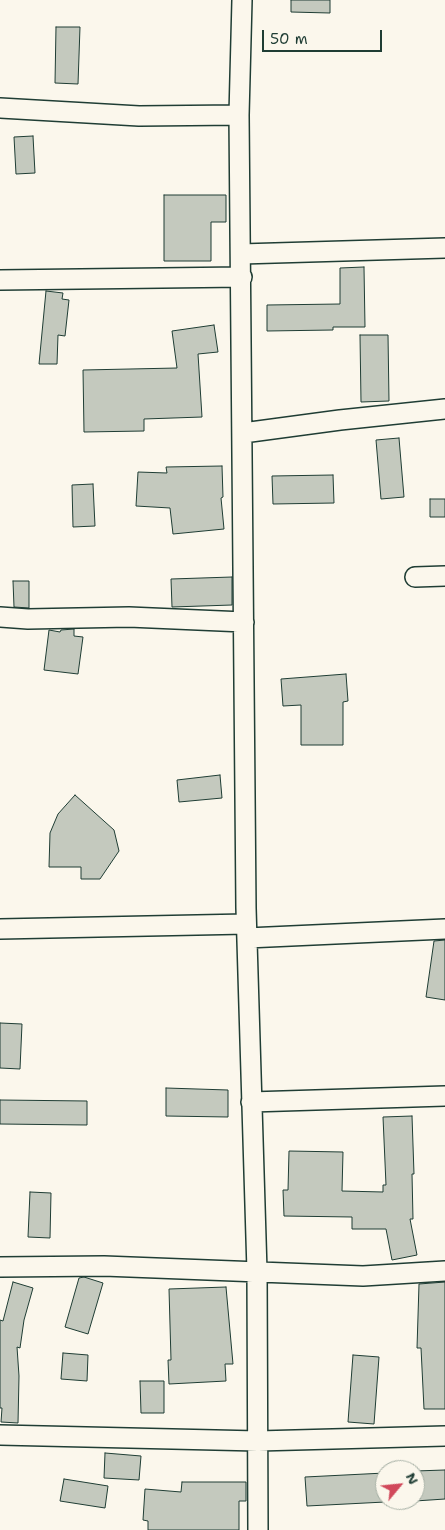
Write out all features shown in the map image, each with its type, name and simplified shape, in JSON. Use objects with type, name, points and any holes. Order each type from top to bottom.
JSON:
[{"type":"street","points":[[242,0],[239,116],[242,277],[246,931],[256,1271],[258,1530]]},
{"type":"street","points":[[0,108],[139,116],[239,116]]},
{"type":"street","points":[[241,254],[445,248]]},
{"type":"street","points":[[0,280],[242,277]]},
{"type":"street","points":[[243,433],[445,409]]},
{"type":"street","points":[[415,577],[445,576]]},
{"type":"street","points":[[0,617],[28,619],[129,617],[244,622]]},
{"type":"street","points":[[0,929],[246,931],[445,929]]},
{"type":"street","points":[[252,1102],[445,1096]]},
{"type":"street","points":[[0,1267],[104,1266],[363,1276],[445,1271]]},
{"type":"street","points":[[0,1435],[258,1441],[445,1436]]},
{"type":"building","points":[[291,0],[330,0],[330,13],[291,12]]},
{"type":"building","points":[[56,27],[80,27],[78,84],[55,83]]},
{"type":"building","points":[[33,136],[35,173],[16,174],[14,137]]},
{"type":"building","points":[[164,195],[226,195],[226,222],[211,222],[211,261],[164,261]]},
{"type":"building","points":[[364,267],[365,327],[333,327],[333,330],[267,331],[267,305],[340,304],[340,268]]},
{"type":"building","points":[[46,291],[63,293],[62,299],[69,300],[65,336],[58,335],[57,364],[39,364]]},
{"type":"building","points":[[214,325],[218,352],[198,354],[202,417],[144,419],[144,431],[84,432],[83,370],[177,368],[172,331]]},
{"type":"building","points":[[360,335],[388,335],[389,401],[361,402]]},
{"type":"building","points":[[399,438],[404,497],[381,499],[376,440]]},
{"type":"building","points":[[222,466],[223,497],[221,498],[224,529],[173,534],[170,508],[136,506],[138,472],[167,473],[166,467]]},
{"type":"building","points":[[333,475],[334,503],[273,504],[272,476]]},
{"type":"building","points":[[93,484],[95,526],[73,527],[72,485]]},
{"type":"building","points":[[430,499],[445,499],[445,517],[430,517]]},
{"type":"building","points":[[232,577],[232,605],[172,607],[171,579]]},
{"type":"building","points":[[13,581],[29,581],[29,608],[14,607]]},
{"type":"building","points":[[74,629],[74,636],[83,637],[78,674],[44,670],[49,630],[60,632],[61,630]]},
{"type":"building","points":[[346,674],[348,701],[343,702],[343,745],[301,745],[301,705],[283,706],[281,679]]},
{"type":"building","points":[[220,775],[222,798],[179,802],[177,780]]},
{"type":"building","points":[[75,795],[114,830],[119,851],[100,879],[81,879],[81,867],[49,867],[50,833],[58,814]]},
{"type":"building","points":[[445,940],[445,1000],[426,997],[434,941]]},
{"type":"building","points":[[0,1023],[22,1024],[20,1069],[0,1068]]},
{"type":"building","points":[[166,1088],[228,1090],[228,1117],[166,1116]]},
{"type":"building","points":[[0,1100],[87,1101],[87,1125],[0,1124]]},
{"type":"building","points":[[412,1116],[414,1174],[412,1174],[413,1219],[410,1219],[417,1255],[392,1260],[386,1229],[352,1229],[352,1217],[284,1216],[283,1190],[288,1190],[289,1151],[343,1152],[342,1191],[383,1192],[383,1185],[386,1185],[383,1117]]},
{"type":"building","points":[[30,1192],[51,1193],[50,1238],[28,1237]]},
{"type":"building","points":[[84,1277],[103,1283],[88,1334],[65,1327],[79,1278]]},
{"type":"building","points":[[13,1282],[33,1288],[24,1320],[20,1348],[17,1347],[19,1376],[18,1423],[1,1422],[2,1408],[0,1408],[0,1320],[3,1321]]},
{"type":"building","points":[[445,1282],[445,1409],[424,1409],[421,1348],[417,1348],[419,1284]]},
{"type":"building","points":[[226,1287],[233,1364],[225,1364],[226,1381],[169,1384],[168,1360],[171,1360],[169,1289]]},
{"type":"building","points":[[63,1353],[88,1355],[87,1381],[61,1379]]},
{"type":"building","points":[[353,1355],[379,1357],[374,1424],[348,1422]]},
{"type":"building","points":[[140,1381],[164,1381],[164,1413],[141,1413]]},
{"type":"building","points":[[105,1453],[141,1456],[139,1480],[104,1478]]},
{"type":"building","points":[[445,1470],[445,1499],[425,1500],[425,1471]]},
{"type":"building","points":[[375,1474],[375,1503],[307,1506],[305,1477]]},
{"type":"building","points":[[64,1479],[108,1486],[105,1508],[60,1501]]},
{"type":"building","points":[[182,1482],[246,1482],[246,1501],[239,1501],[239,1530],[148,1530],[148,1521],[143,1520],[145,1489],[181,1492]]}]
